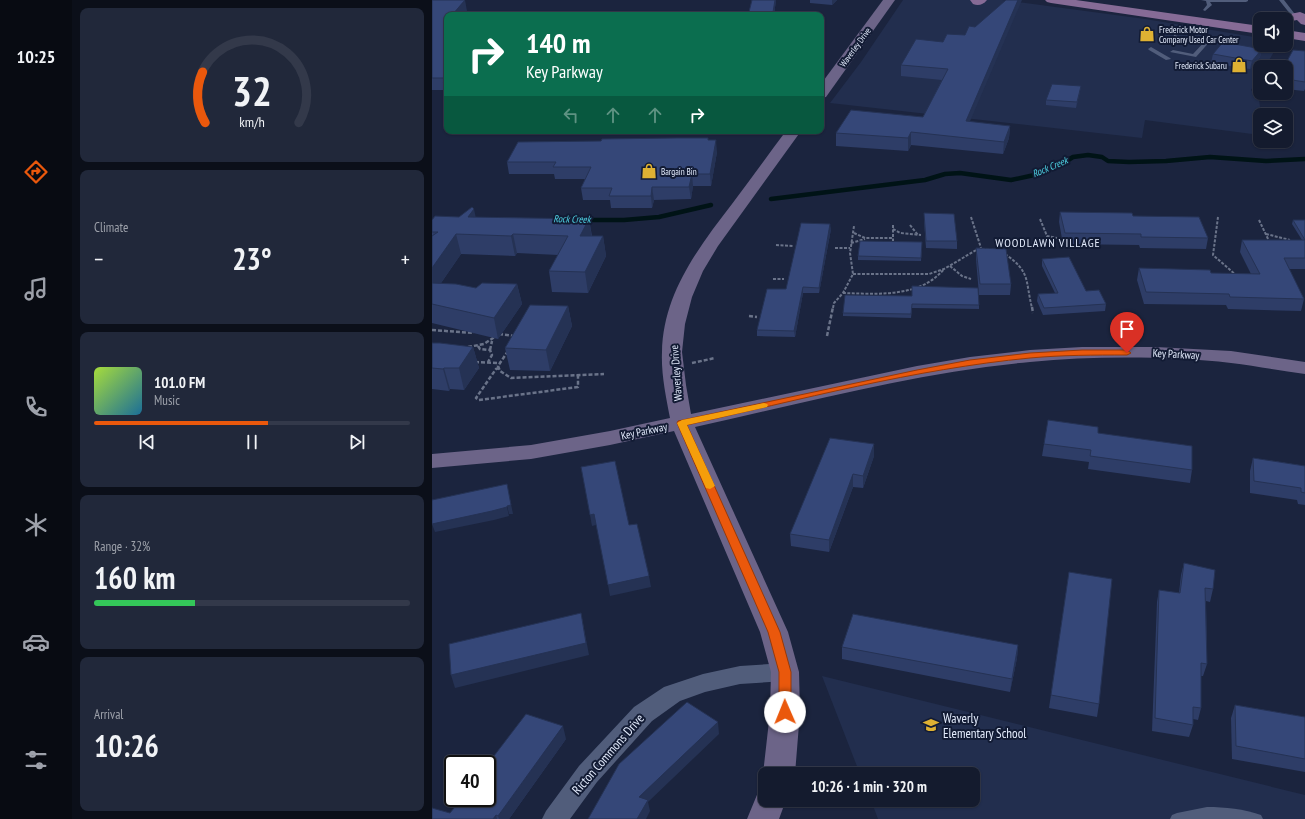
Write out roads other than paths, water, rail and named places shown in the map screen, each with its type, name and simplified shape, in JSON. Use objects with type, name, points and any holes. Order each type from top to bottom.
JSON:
[{"type":"main road","points":[[976,0],[977,2],[981,0]]},
{"type":"main road","points":[[1051,0],[1253,29]]},
{"type":"main road","points":[[1158,4],[1206,3],[1253,17]]},
{"type":"main road","points":[[1293,19],[1304,19]]},
{"type":"main road","points":[[1293,21],[1304,19]]},
{"type":"main road","points":[[1293,35],[1305,37]]},
{"type":"street","name":"Waverley Drive","points":[[824,90],[889,0]]},
{"type":"street","name":"Waverley Drive","points":[[780,767],[785,712],[785,672],[774,632],[682,423],[675,385],[672,352],[675,324],[682,297],[694,271],[710,245],[792,134]]},
{"type":"street","name":"Key Parkway","points":[[432,461],[531,452],[610,438],[917,372],[970,363],[1030,356],[1082,353],[1156,353],[1231,357],[1305,368]]},
{"type":"street","name":"Ricton Commons Drive","points":[[555,819],[588,774],[642,714],[672,694],[703,683],[740,675],[785,672]]},
{"type":"street","points":[[763,819],[767,807]]},
{"type":"lane","points":[[1206,3],[1246,1],[1245,0]]},
{"type":"lane","points":[[1281,0],[1293,14],[1304,19]]},
{"type":"lane","points":[[1173,52],[1194,56],[1209,39]]},
{"type":"lane","points":[[1151,49],[1168,59]]},
{"type":"lane","points":[[1176,819],[1191,814],[1215,811],[1256,819]]},
{"type":"waterway","name":"Rock Creek","points":[[771,199],[925,180],[945,174],[960,173],[1011,180],[1039,174],[1062,164],[1073,157],[1088,155],[1102,157],[1108,161],[1129,162],[1166,161],[1210,157],[1266,161],[1305,159]]},
{"type":"waterway","name":"Rock Creek","points":[[583,220],[624,220],[659,217],[711,205]]},
{"type":"place","name":"Frederick Motor Company Used Car Center","points":[[1147,34]]},
{"type":"place","name":"Frederick Subaru","points":[[1239,65]]},
{"type":"place","name":"Bargain Bin","points":[[649,171]]},
{"type":"place","name":"Waverly Elementary School","points":[[931,725]]},
{"type":"district","name":"WOODLAWN VILLAGE","points":[[1048,242]]}]
